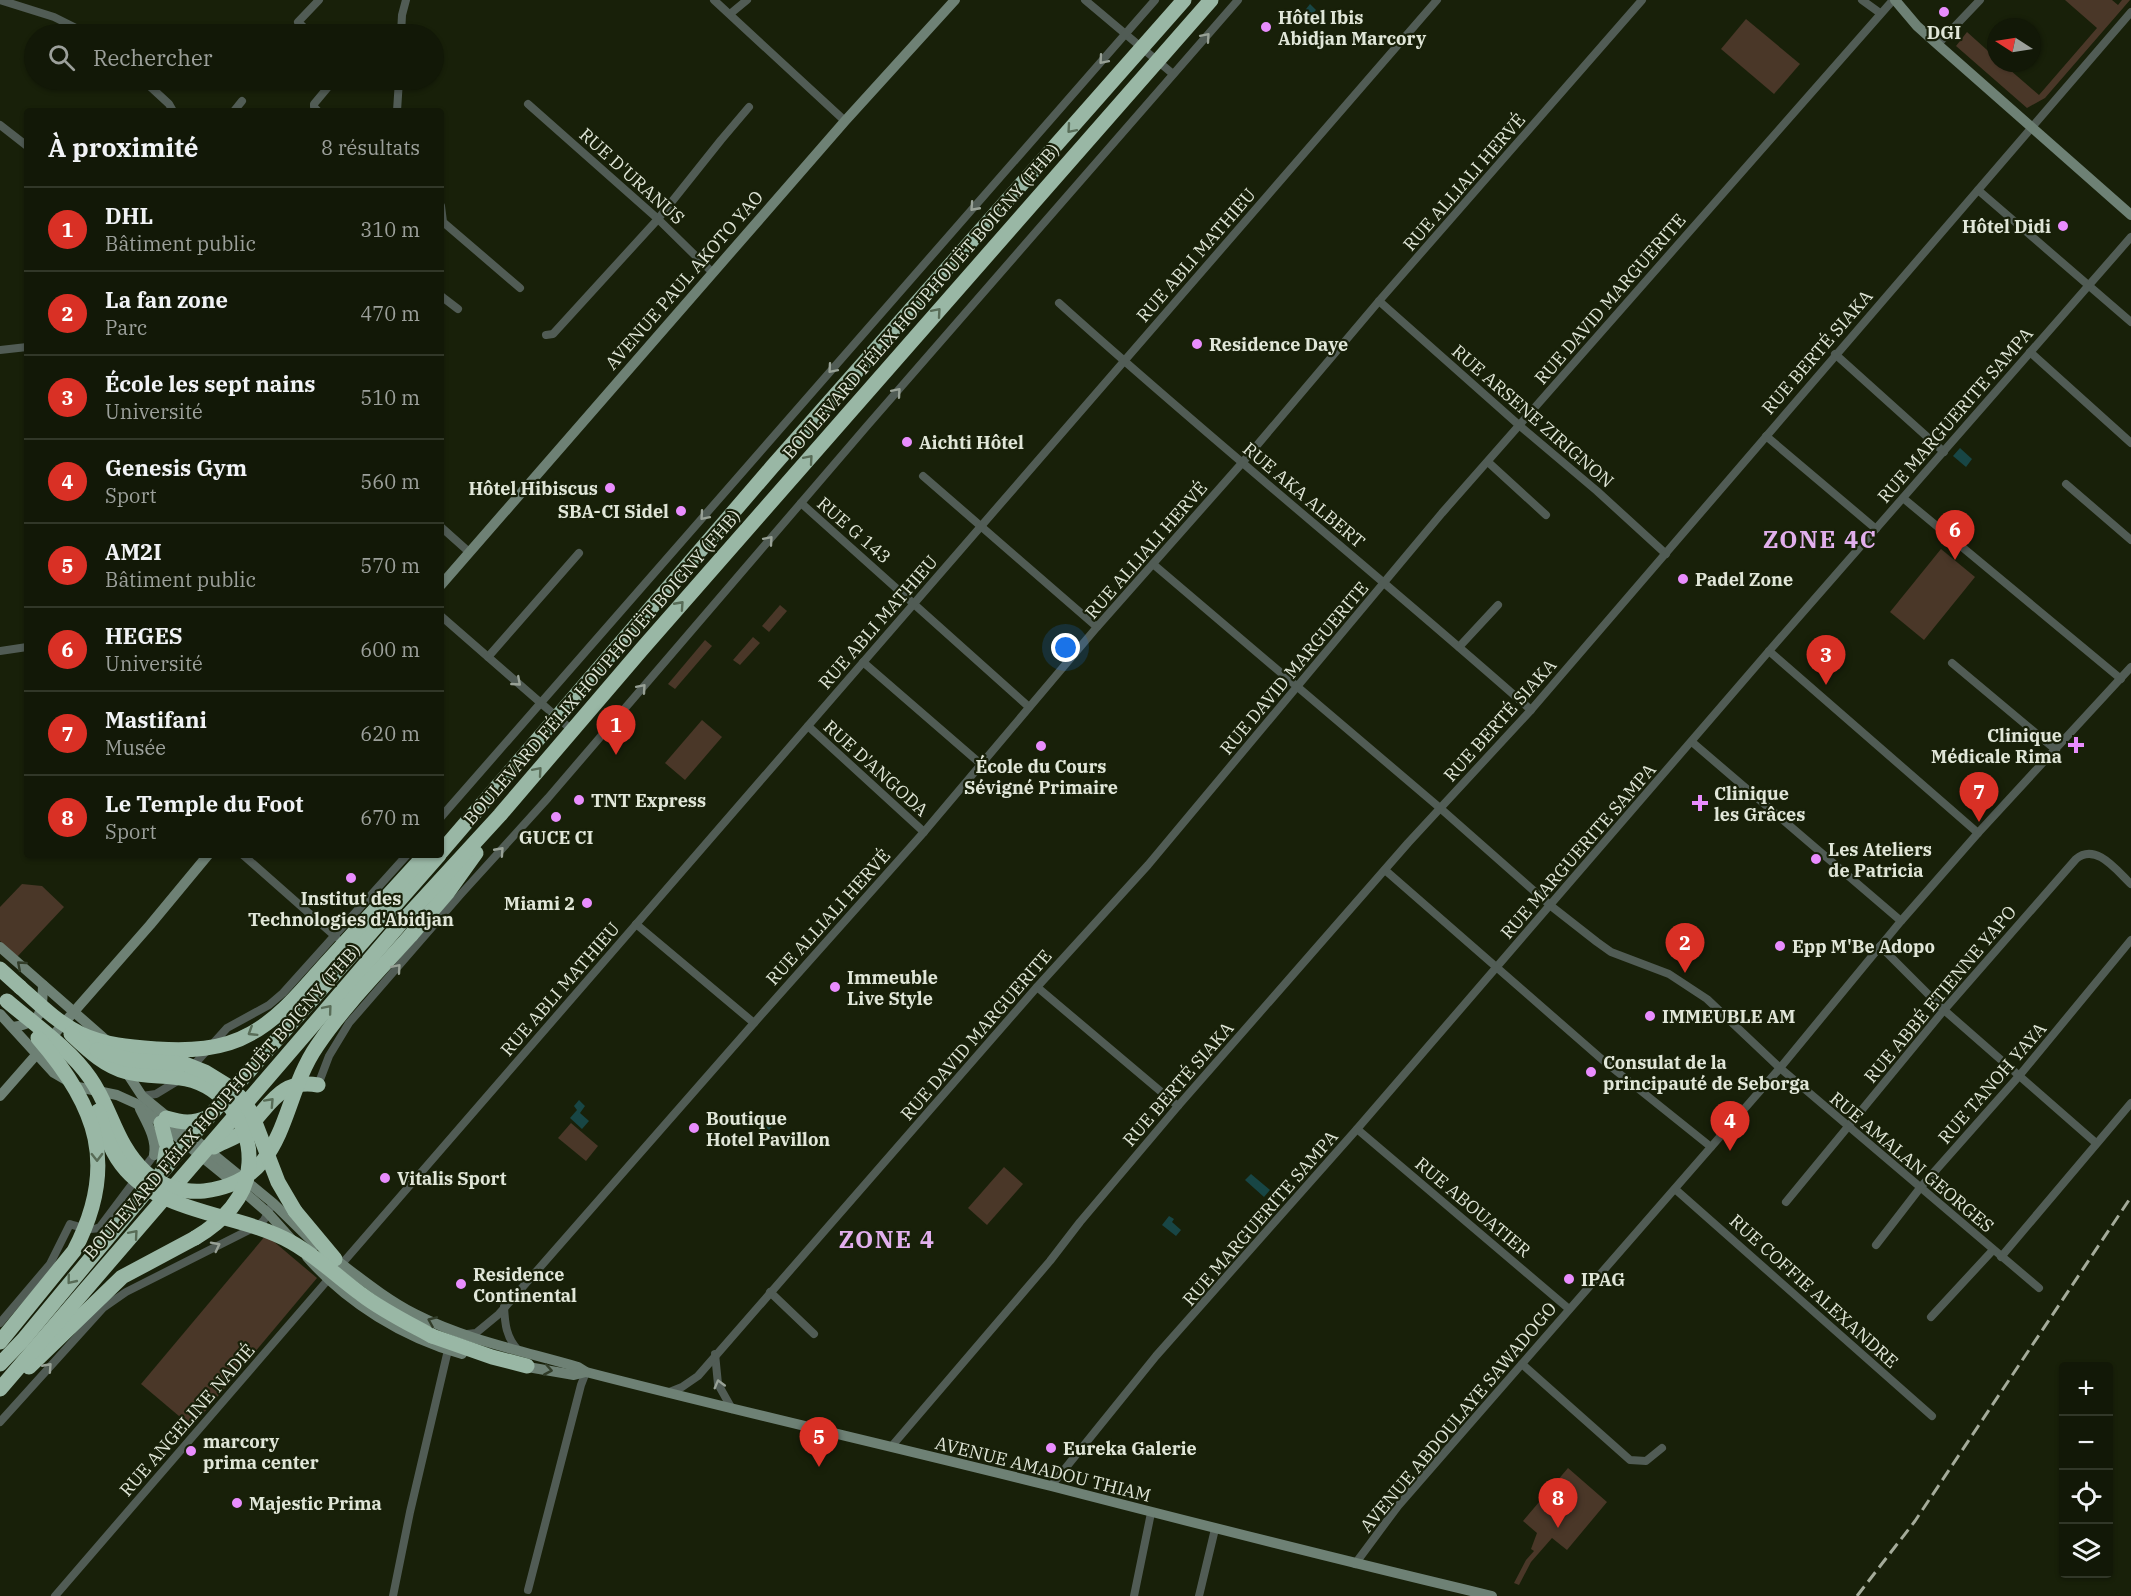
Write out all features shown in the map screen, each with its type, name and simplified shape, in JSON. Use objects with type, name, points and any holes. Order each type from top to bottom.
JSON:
[{"type":"highway","name":"BOULEVARD FÉLIX HOUPHOUËT BOIGNY (FHB)","points":[[444,849],[772,467],[1184,0]]},
{"type":"highway","name":"BOULEVARD FÉLIX HOUPHOUËT BOIGNY (FHB)","points":[[0,1391],[400,924],[500,815],[642,649],[1211,0]]},
{"type":"highway","points":[[444,836],[528,753]]},
{"type":"highway","points":[[2,1004],[75,1059],[94,1084],[125,1148],[148,1174],[167,1185],[186,1191],[229,1186],[249,1175],[271,1152],[315,1048],[335,1020],[448,892],[478,851],[500,815]]},
{"type":"highway","points":[[0,969],[56,1019],[80,1034],[95,1040],[133,1047],[164,1049],[214,1047],[251,1034],[286,1007],[422,858]]},
{"type":"highway","name":"BOULEVARD FÉLIX HOUPHOUËT BOIGNY (FHB)","points":[[0,1364],[23,1340],[163,1171],[437,858]]},
{"type":"highway","points":[[0,1391],[47,1351],[122,1277],[220,1222],[232,1209],[245,1182],[249,1169],[250,1152],[247,1137],[235,1113],[227,1102],[214,1091],[200,1083],[186,1079],[127,1072],[99,1059],[20,987]]},
{"type":"highway","points":[[0,1342],[74,1251],[83,1234],[91,1209],[97,1161],[92,1121],[81,1097],[59,1062],[2,1004]]},
{"type":"highway","points":[[83,1045],[130,1060],[185,1065],[205,1072],[231,1088],[251,1112],[278,1182],[295,1211],[338,1262]]},
{"type":"highway","points":[[75,1059],[90,1091],[106,1138],[117,1159],[130,1175],[146,1187],[188,1207],[241,1221],[292,1242],[376,1304],[432,1336],[492,1357],[527,1366]]},
{"type":"highway","points":[[205,1153],[242,1133],[276,1095],[297,1084],[318,1085]]},
{"type":"highway","points":[[163,1171],[160,1153],[166,1138],[164,1120],[184,1124],[211,1116]]},
{"type":"street","points":[[0,0],[54,17],[68,24]]},
{"type":"street","points":[[300,24],[298,22],[319,0]]},
{"type":"street","points":[[402,24],[406,0]]},
{"type":"street","points":[[714,0],[845,121]]},
{"type":"street","points":[[730,14],[747,0]]},
{"type":"street","name":"AVENUE PAUL AKOTO YAO","points":[[444,581],[945,5],[955,0]]},
{"type":"street","points":[[1085,0],[1173,74]]},
{"type":"street","points":[[444,814],[1155,0]]},
{"type":"street","points":[[318,1085],[333,1049],[349,1023],[548,798],[1238,0]]},
{"type":"street","name":"RUE ABLI MATHIEU","points":[[338,1262],[636,924],[1437,0]]},
{"type":"street","name":"RUE ALLIALI HERVÉ","points":[[465,1335],[476,1333],[499,1314],[924,832],[1097,627],[1242,463],[1379,301],[1642,0]]},
{"type":"street","points":[[1862,0],[1880,13]]},
{"type":"street","points":[[1894,0],[1917,26],[2131,215]]},
{"type":"street","name":"RUE DAVID MARGUERITE","points":[[667,1393],[682,1387],[698,1376],[1037,987],[1148,865],[1442,513],[1880,13],[1894,0]]},
{"type":"street","points":[[1938,44],[1980,0]]},
{"type":"street","name":"RUE BERTÉ SIAKA","points":[[891,1447],[1050,1261],[1178,1106],[1440,807],[1531,711],[1835,354],[2131,12]]},
{"type":"street","points":[[154,90],[171,108]]},
{"type":"street","points":[[315,108],[314,104],[326,90]]},
{"type":"street","points":[[397,108],[398,90]]},
{"type":"street","points":[[236,108],[242,101]]},
{"type":"street","name":"RUE D'URANUS","points":[[528,104],[658,219],[713,273]]},
{"type":"street","points":[[546,335],[553,334],[658,219],[749,107]]},
{"type":"street","points":[[0,125],[24,144]]},
{"type":"street","points":[[1978,190],[2131,322]]},
{"type":"street","points":[[444,225],[520,288]]},
{"type":"street","name":"RUE MARGUERITE SAMPA","points":[[1051,1486],[1156,1356],[1357,1129],[1769,651],[2131,237]]},
{"type":"street","points":[[444,298],[458,309]]},
{"type":"street","name":"RUE ARSENE ZIRIGNON","points":[[1379,301],[1666,554]]},
{"type":"street","name":"RUE AKA ALBERT","points":[[1059,303],[1124,362],[1460,647],[1531,711]]},
{"type":"street","points":[[0,350],[24,347]]},
{"type":"street","points":[[2030,352],[2131,443]]},
{"type":"street","points":[[1835,354],[1944,452]]},
{"type":"street","points":[[1766,436],[1876,529]]},
{"type":"street","points":[[1488,462],[1546,514]]},
{"type":"street","points":[[923,476],[1097,627]]},
{"type":"street","points":[[2066,484],[2131,540]]},
{"type":"street","points":[[1903,498],[2121,679]]},
{"type":"street","name":"RUE G 143","points":[[801,503],[1029,707]]},
{"type":"street","points":[[444,530],[469,552]]},
{"type":"street","points":[[488,657],[579,553]]},
{"type":"street","name":"RUE AMALAN GEORGES","points":[[1153,564],[1440,807],[1551,906],[1611,952],[1669,974],[1707,999],[1779,1068],[2038,1288]]},
{"type":"street","points":[[1460,647],[1498,605]]},
{"type":"street","points":[[444,619],[573,730]]},
{"type":"street","points":[[0,651],[24,647]]},
{"type":"street","points":[[1769,651],[1978,833]]},
{"type":"street","points":[[863,662],[982,765]]},
{"type":"street","points":[[1952,663],[2056,750]]},
{"type":"street","name":"AVENUE ABDOULAYE SAWADOGO","points":[[1355,1564],[1398,1506],[1676,1189],[1900,921],[2131,667]]},
{"type":"street","name":"RUE D'ANGODA","points":[[808,726],[924,832]]},
{"type":"street","points":[[1692,742],[1900,921]]},
{"type":"street","name":"RUE ABBÉ ETIENNE YAPO","points":[[1786,1202],[1944,1010],[2082,854],[2092,853],[2100,856],[2131,884]]},
{"type":"street","points":[[0,1096],[206,858]]},
{"type":"street","points":[[246,858],[336,937]]},
{"type":"street","points":[[2,1004],[13,1027],[54,1073],[78,1087],[139,1100],[156,1094],[180,1079],[227,1028],[269,1005],[283,993],[336,937],[404,858]]},
{"type":"street","points":[[1385,870],[1605,1062],[1711,1147]]},
{"type":"street","points":[[636,924],[754,1023]]},
{"type":"street","name":"RUE TANOH YAYA","points":[[1876,1245],[1920,1188],[2019,1076],[2131,940]]},
{"type":"street","points":[[1880,946],[1944,1010],[2096,1143]]},
{"type":"street","points":[[0,947],[110,1043],[139,1100],[160,1153]]},
{"type":"street","points":[[13,1027],[28,1025],[36,1020],[41,1011],[43,985]]},
{"type":"street","points":[[1037,987],[1178,1106]]},
{"type":"street","points":[[54,1073],[56,1052],[73,1032],[89,1026]]},
{"type":"street","name":"AVENUE AMADOU THIAM","points":[[139,1100],[369,1285],[415,1314],[465,1335],[578,1367],[586,1372],[733,1410],[1051,1486],[1355,1564],[1492,1596]]},
{"type":"street","points":[[2001,1257],[2131,1103]]},
{"type":"street","name":"RUE ABOUATIER","points":[[1357,1129],[1569,1309]]},
{"type":"street","points":[[0,1323],[50,1264],[70,1224],[89,1229],[100,1227],[160,1153],[190,1140]]},
{"type":"street","name":"RUE COFFIE ALEXANDRE","points":[[1676,1189],[1932,1416]]},
{"type":"street","points":[[0,1422],[103,1308],[126,1292],[259,1225],[271,1208]]},
{"type":"street","name":"AVENUE AMADOU THIAM","points":[[271,1208],[328,1279],[354,1301],[394,1326],[448,1350],[486,1360],[574,1375],[586,1372]]},
{"type":"street","points":[[1931,1317],[1993,1250]]},
{"type":"street","name":"RUE ANGELINE NADIÉ","points":[[55,1596],[328,1279],[338,1262]]},
{"type":"street","points":[[770,1292],[814,1334]]},
{"type":"street","points":[[504,1307],[508,1336],[520,1352]]},
{"type":"street","points":[[393,1596],[448,1350]]},
{"type":"street","points":[[715,1354],[718,1384],[733,1410]]},
{"type":"street","points":[[1522,1365],[1630,1460],[1646,1461],[1662,1448]]},
{"type":"street","points":[[528,1590],[586,1372]]},
{"type":"street","points":[[1134,1596],[1151,1513]]},
{"type":"street","points":[[1199,1596],[1215,1529]]},
{"type":"shaded area","points":[[2065,0],[2112,0],[2118,5],[2122,0],[2130,0],[2045,98],[2027,108],[1956,46],[1967,32],[1987,50],[1987,72],[2012,72],[2039,95],[2097,28]]},
{"type":"shaded area","points":[[1746,19],[1800,64],[1774,94],[1721,49]]},
{"type":"shaded area","points":[[1941,549],[1975,577],[1924,640],[1890,612]]},
{"type":"shaded area","points":[[780,605],[787,611],[769,632],[762,626]]},
{"type":"shaded area","points":[[753,637],[760,643],[740,665],[733,660]]},
{"type":"shaded area","points":[[705,640],[712,646],[675,689],[668,684]]},
{"type":"shaded area","points":[[702,720],[722,737],[685,780],[665,763]]},
{"type":"shaded area","points":[[22,884],[42,886],[64,907],[17,957],[0,941],[0,907]]},
{"type":"shaded area","points":[[571,1123],[598,1146],[586,1161],[558,1138]]},
{"type":"shaded area","points":[[1004,1167],[1023,1184],[987,1225],[968,1208]]},
{"type":"shaded area","points":[[266,1235],[317,1278],[192,1427],[141,1384]]},
{"type":"shaded area","points":[[1568,1468],[1607,1502],[1567,1550],[1552,1538],[1531,1562],[1519,1585],[1514,1583],[1526,1560],[1534,1551],[1531,1549],[1537,1533],[1523,1521]]},
{"type":"water","points":[[1310,4],[1316,10],[1305,23],[1299,18]]},
{"type":"water","points":[[1960,448],[1972,459],[1966,467],[1953,456]]},
{"type":"water","points":[[579,1100],[585,1106],[580,1113],[589,1121],[582,1129],[570,1118],[577,1110],[574,1106]]},
{"type":"water","points":[[771,1113],[779,1120],[769,1130],[762,1124]]},
{"type":"water","points":[[1251,1174],[1270,1190],[1264,1197],[1245,1180]]},
{"type":"water","points":[[1169,1216],[1174,1219],[1172,1222],[1181,1230],[1176,1236],[1162,1225]]},
{"type":"railway","points":[[1857,1596],[1915,1521],[2131,1197]]},
{"type":"place","name":"DGI","points":[[1944,12]]},
{"type":"place","name":"Hôtel Ibis Abidjan Marcory","points":[[1266,27]]},
{"type":"place","name":"Hôtel Didi","points":[[2063,226]]},
{"type":"place","name":"Residence Daye","points":[[1197,344]]},
{"type":"place","name":"Aichti Hôtel","points":[[907,442]]},
{"type":"place","name":"Hôtel Hibiscus","points":[[610,488]]},
{"type":"place","name":"SBA-CI Sidel","points":[[681,511]]},
{"type":"place","name":"HEGES","points":[[1955,560]]},
{"type":"place","name":"Padel Zone","points":[[1683,579]]},
{"type":"place","name":"École les sept nains","points":[[1826,685]]},
{"type":"place","name":"Clinique Médicale Rima","points":[[2076,745]]},
{"type":"place","name":"École du Cours Sévigné Primaire","points":[[1041,746]]},
{"type":"place","name":"DHL","points":[[616,755]]},
{"type":"place","name":"TNT Express","points":[[579,800]]},
{"type":"place","name":"Clinique les Grâces","points":[[1700,803]]},
{"type":"place","name":"GUCE CI","points":[[556,817]]},
{"type":"place","name":"Mastifani","points":[[1979,822]]},
{"type":"place","name":"Les Ateliers de Patricia","points":[[1816,859]]},
{"type":"place","name":"Institut des Technologies d'Abidjan","points":[[351,878]]},
{"type":"place","name":"Miami 2","points":[[587,903]]},
{"type":"place","name":"Epp M'Be Adopo","points":[[1780,946]]},
{"type":"place","name":"La fan zone","points":[[1685,973]]},
{"type":"place","name":"Immeuble Live Style","points":[[835,987]]},
{"type":"place","name":"IMMEUBLE AM","points":[[1650,1016]]},
{"type":"place","name":"Consulat de la principauté de Seborga","points":[[1591,1072]]},
{"type":"place","name":"Boutique Hotel Pavillon","points":[[694,1128]]},
{"type":"place","name":"Genesis Gym","points":[[1730,1151]]},
{"type":"place","name":"Vitalis Sport","points":[[385,1178]]},
{"type":"place","name":"IPAG","points":[[1569,1279]]},
{"type":"place","name":"Residence Continental","points":[[461,1284]]},
{"type":"place","name":"Eureka Galerie","points":[[1051,1448]]},
{"type":"place","name":"marcory prima center","points":[[191,1451]]},
{"type":"place","name":"AM2I","points":[[819,1467]]},
{"type":"place","name":"Majestic Prima","points":[[237,1503]]},
{"type":"place","name":"Le Temple du Foot","points":[[1558,1528]]},
{"type":"district","name":"ZONE 4C","points":[[1820,539]]},
{"type":"district","name":"ZONE 4","points":[[887,1239]]}]
